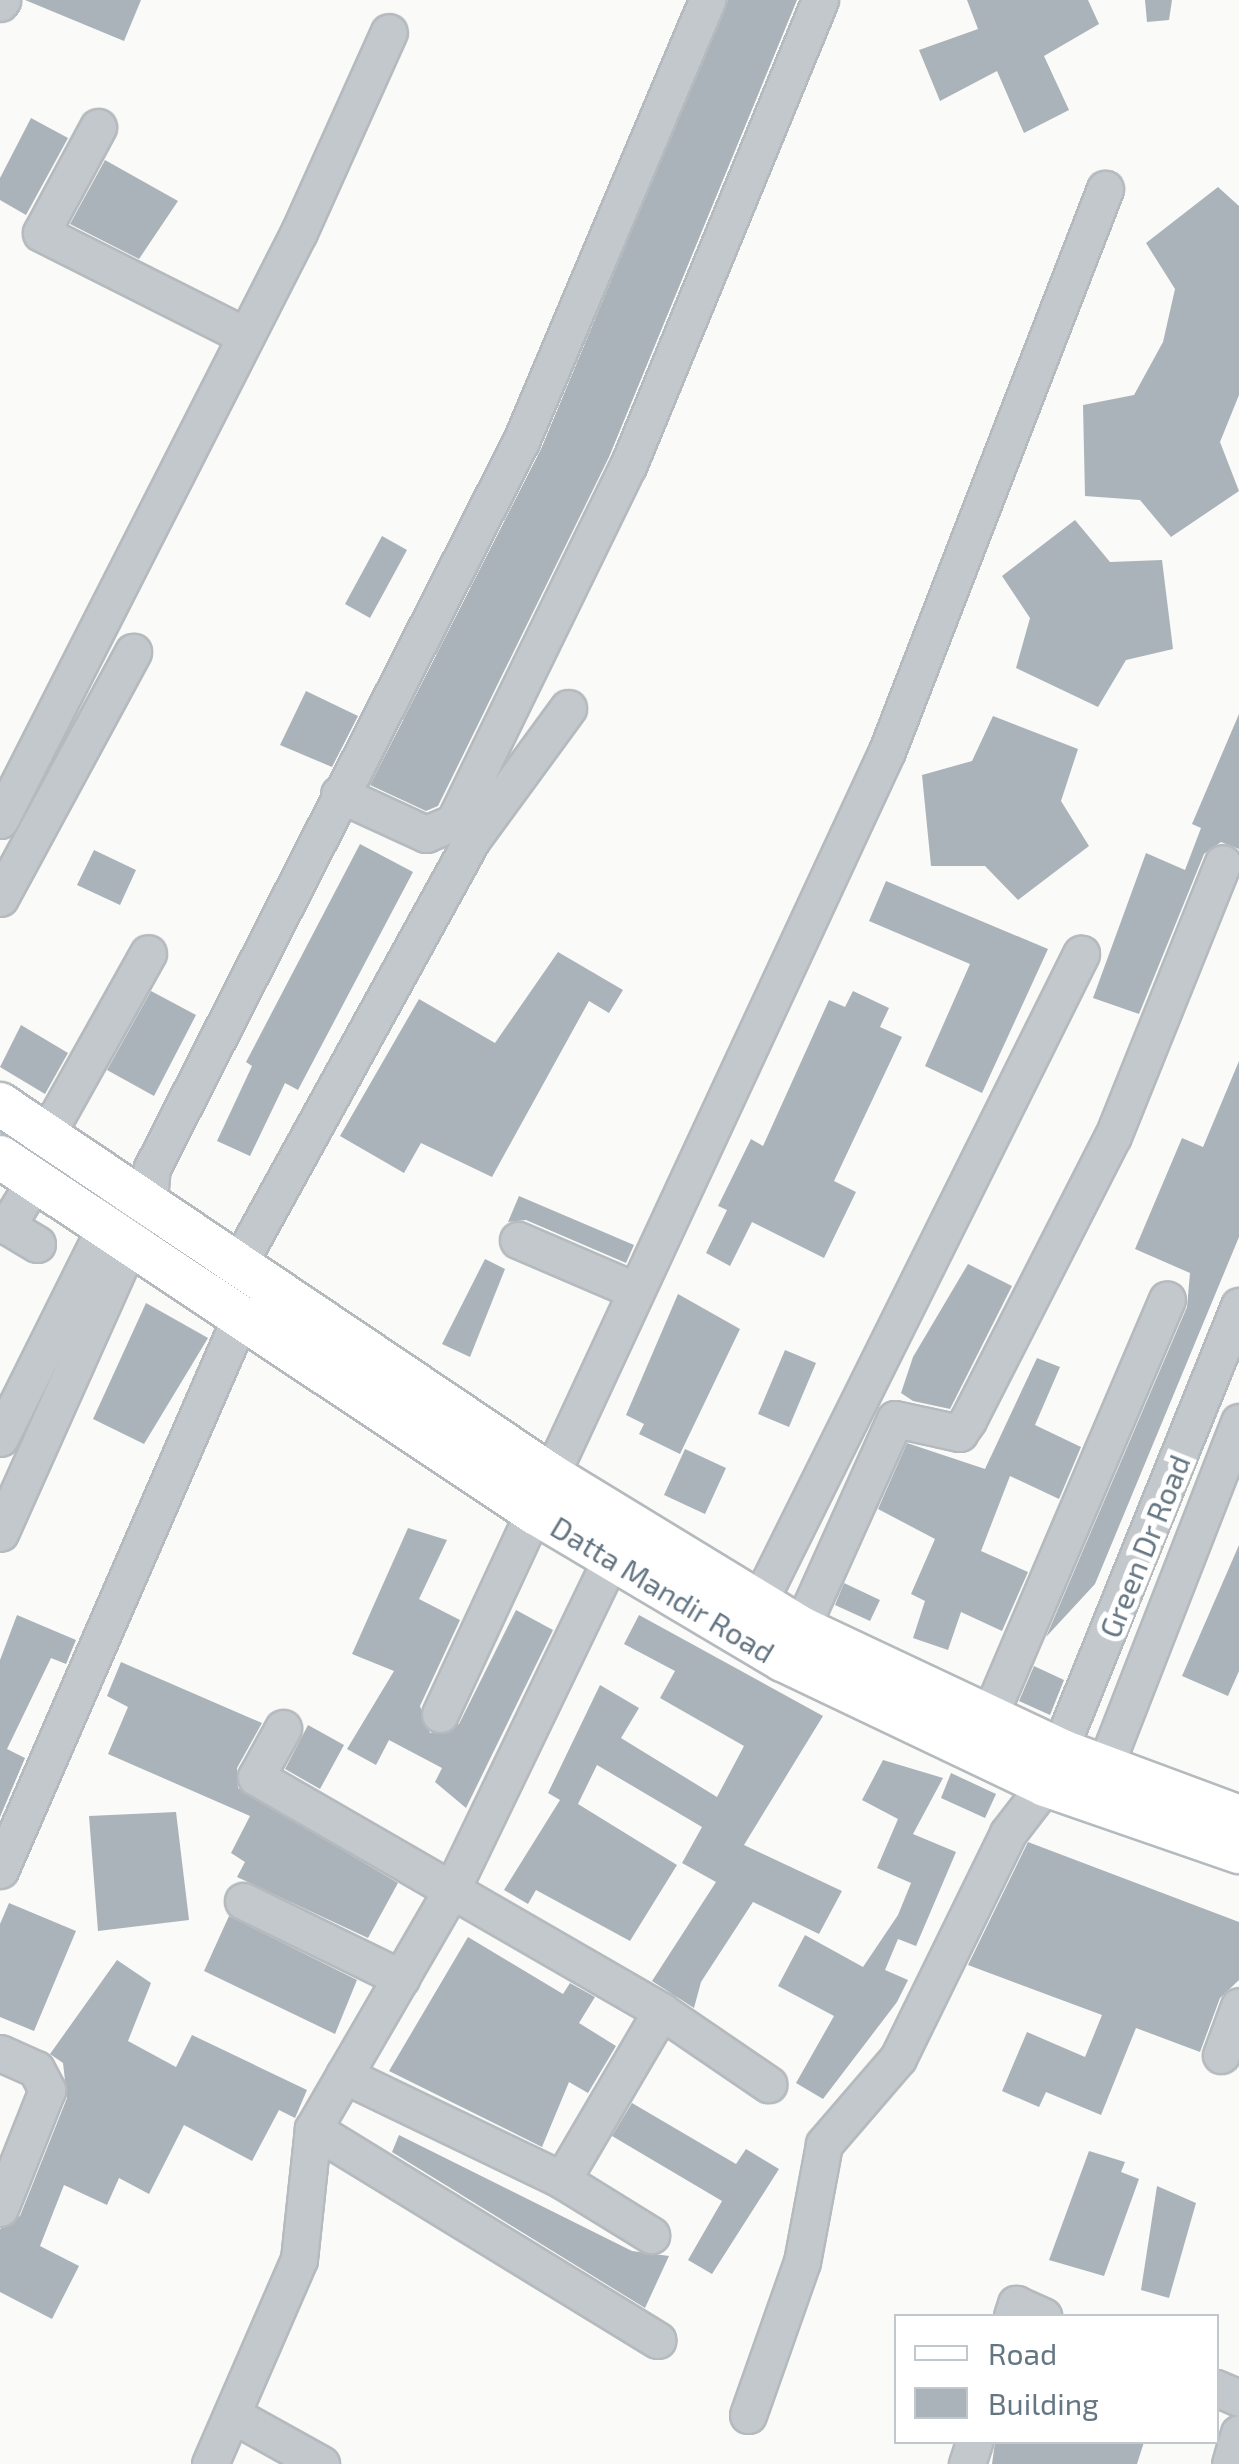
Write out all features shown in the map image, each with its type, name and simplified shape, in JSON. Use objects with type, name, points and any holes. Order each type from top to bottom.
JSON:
[{"type":"main road","name":"Datta Mandir Road","points":[[0,1104],[46,1134],[142,1184],[238,1265],[542,1494]]},
{"type":"main road","name":"Datta Mandir Road","points":[[17,1168],[240,1318],[618,1541],[784,1660],[1098,1785],[1239,1852]]},
{"type":"main road","name":"Datta Mandir Road","points":[[618,1541],[759,1602],[800,1628],[988,1719],[1054,1769]]},
{"type":"main road","name":"Datta Mandir Road","points":[[1098,1785],[1239,1817]]},
{"type":"street","points":[[0,1533],[118,1234],[521,441],[707,0]]},
{"type":"street","points":[[339,794],[426,834],[454,822],[628,466],[820,0]]},
{"type":"street","points":[[0,820],[246,336],[389,32]]},
{"type":"street","points":[[98,128],[42,233],[246,336]]},
{"type":"street","points":[[440,1714],[887,751],[1105,190]]},
{"type":"street","points":[[0,898],[133,652]]},
{"type":"street","points":[[238,1265],[473,838],[568,708]]},
{"type":"street","points":[[800,1628],[895,1419],[959,1433],[968,1420],[1114,1136],[1222,863]]},
{"type":"street","points":[[46,1134],[148,953]]},
{"type":"street","points":[[759,1602],[1082,954]]},
{"type":"street","points":[[14,1231],[17,1168]]},
{"type":"street","points":[[0,1438],[118,1234]]},
{"type":"street","points":[[518,1240],[634,1290]]},
{"type":"street","points":[[988,1719],[1167,1300]]},
{"type":"street","name":"Green Dr Road","points":[[748,2415],[802,2262],[824,2144],[908,2040],[1008,1833],[1054,1769],[1231,1349],[1239,1306]]},
{"type":"street","points":[[0,1870],[240,1318]]},
{"type":"street","name":"Green Dr Road","points":[[1098,1785],[1239,1422]]},
{"type":"street","points":[[212,2463],[299,2259],[314,2128],[452,1889],[618,1541]]},
{"type":"street","points":[[1084,1696],[1127,1713]]},
{"type":"street","points":[[283,1728],[256,1777],[660,2011],[768,2084]]},
{"type":"street","points":[[242,1901],[401,1978]]},
{"type":"street","points":[[1221,2055],[1239,2006]]},
{"type":"street","points":[[562,2180],[660,2011]]},
{"type":"street","points":[[0,2052],[36,2069],[47,2090],[0,2208]]},
{"type":"street","points":[[344,2076],[562,2180],[651,2235]]},
{"type":"street","points":[[314,2128],[657,2340]]},
{"type":"street","points":[[1013,2314],[1016,2304],[1038,2314]]},
{"type":"street","points":[[233,2415],[321,2464]]},
{"type":"street","points":[[1230,2464],[1239,2433]]},
{"type":"building","points":[[25,0],[141,0],[124,41]]},
{"type":"building","points":[[728,0],[797,0],[609,457],[438,806],[426,811],[370,785],[541,449]]},
{"type":"building","points":[[967,0],[1088,0],[1099,24],[1044,56],[1069,110],[1024,133],[997,71],[940,101],[919,50],[978,29]]},
{"type":"building","points":[[1145,0],[1172,0],[1169,20],[1147,22]]},
{"type":"building","points":[[31,118],[68,138],[26,215],[0,200],[0,178]]},
{"type":"building","points":[[105,160],[178,201],[139,259],[70,224]]},
{"type":"building","points":[[1218,187],[1239,206],[1239,395],[1220,442],[1239,491],[1171,537],[1140,500],[1085,496],[1083,405],[1134,395],[1163,342],[1175,289],[1146,243]]},
{"type":"building","points":[[1075,520],[1110,562],[1162,560],[1173,649],[1126,660],[1098,707],[1016,668],[1030,618],[1002,576]]},
{"type":"building","points":[[382,536],[407,550],[370,618],[345,604]]},
{"type":"building","points":[[306,691],[358,716],[332,767],[280,745]]},
{"type":"building","points":[[1239,714],[1239,849],[1221,842],[1204,854],[1139,1014],[1093,998],[1146,853],[1185,870],[1201,828],[1192,824]]},
{"type":"building","points":[[993,716],[1078,749],[1061,801],[1089,846],[1018,900],[985,866],[931,866],[922,775],[972,761]]},
{"type":"building","points":[[360,844],[413,872],[298,1090],[285,1083],[250,1156],[217,1141],[252,1066],[246,1062]]},
{"type":"building","points":[[94,850],[136,870],[120,905],[77,885]]},
{"type":"building","points":[[886,881],[1048,949],[982,1093],[925,1066],[970,964],[869,921]]},
{"type":"building","points":[[558,952],[623,990],[609,1013],[589,1001],[492,1177],[421,1143],[404,1173],[340,1136],[419,999],[495,1043]]},
{"type":"building","points":[[151,991],[196,1015],[154,1096],[107,1070]]},
{"type":"building","points":[[853,991],[889,1008],[880,1027],[902,1037],[834,1181],[856,1192],[824,1258],[752,1222],[730,1266],[706,1253],[727,1210],[718,1206],[751,1139],[763,1146],[829,1000],[845,1007]]},
{"type":"building","points":[[21,1025],[68,1053],[45,1094],[0,1067]]},
{"type":"building","points":[[1239,1061],[1239,1237],[1095,1584],[1046,1637],[1187,1307],[1190,1273],[1135,1249],[1182,1138],[1203,1147]]},
{"type":"building","points":[[519,1196],[634,1245],[626,1263],[526,1220],[508,1222]]},
{"type":"building","points":[[485,1259],[505,1269],[470,1357],[442,1344]]},
{"type":"building","points":[[968,1264],[1012,1286],[950,1409],[913,1401],[901,1393],[913,1357]]},
{"type":"building","points":[[678,1294],[740,1329],[680,1454],[639,1434],[644,1424],[626,1415]]},
{"type":"building","points":[[146,1303],[208,1338],[144,1444],[93,1419]]},
{"type":"building","points":[[785,1350],[816,1363],[789,1427],[758,1414]]},
{"type":"building","points":[[1037,1358],[1060,1367],[1035,1425],[1081,1447],[1059,1499],[1010,1476],[981,1551],[1028,1572],[1002,1631],[961,1612],[948,1650],[913,1638],[925,1601],[911,1594],[935,1539],[878,1509],[907,1443],[985,1469]]},
{"type":"building","points":[[685,1449],[726,1468],[705,1514],[664,1495]]},
{"type":"building","points":[[408,1528],[447,1540],[419,1599],[460,1620],[420,1706],[430,1733],[459,1724],[516,1610],[553,1630],[466,1808],[435,1782],[442,1768],[389,1740],[376,1765],[347,1749],[394,1671],[352,1654]]},
{"type":"building","points":[[1239,1545],[1239,1671],[1228,1696],[1182,1676]]},
{"type":"building","points":[[844,1583],[880,1600],[870,1621],[835,1605]]},
{"type":"building","points":[[17,1615],[76,1640],[66,1664],[51,1658],[7,1749],[25,1758],[0,1817],[0,1660]]},
{"type":"building","points":[[639,1615],[823,1716],[744,1845],[842,1891],[819,1934],[753,1902],[701,1982],[694,2008],[652,1981],[716,1882],[682,1863],[702,1827],[597,1765],[578,1804],[677,1865],[630,1941],[536,1890],[528,1904],[504,1890],[560,1800],[548,1793],[600,1685],[639,1708],[621,1738],[717,1797],[744,1746],[660,1698],[675,1671],[624,1644]]},
{"type":"building","points":[[121,1662],[262,1723],[237,1768],[238,1788],[398,1883],[368,1938],[237,1877],[245,1862],[231,1853],[250,1816],[108,1754],[128,1707],[107,1696]]},
{"type":"building","points":[[1034,1666],[1064,1680],[1050,1715],[1019,1701]]},
{"type":"building","points":[[308,1725],[344,1745],[320,1789],[285,1769]]},
{"type":"building","points":[[883,1760],[943,1778],[913,1834],[956,1852],[916,1946],[898,1939],[885,1970],[908,1980],[897,2002],[823,2099],[796,2083],[834,2016],[778,1986],[805,1935],[863,1967],[898,1915],[911,1883],[877,1868],[898,1819],[862,1800]]},
{"type":"building","points":[[951,1773],[996,1794],[985,1818],[941,1798]]},
{"type":"building","points":[[176,1812],[189,1920],[98,1931],[89,1816]]},
{"type":"building","points":[[1028,1842],[1239,1922],[1239,1980],[1220,1998],[1200,2052],[1136,2028],[1101,2115],[1046,2092],[1039,2107],[1002,2091],[1027,2032],[1085,2057],[1102,2015],[968,1965]]},
{"type":"building","points":[[9,1903],[76,1931],[34,2031],[0,2017],[0,1924]]},
{"type":"building","points":[[229,1916],[357,1980],[335,2034],[204,1971]]},
{"type":"building","points":[[468,1937],[563,1994],[570,1983],[595,1997],[579,2023],[616,2046],[588,2093],[569,2082],[542,2147],[389,2071]]},
{"type":"building","points":[[117,1960],[151,1983],[128,2041],[176,2067],[192,2035],[307,2090],[295,2118],[279,2110],[252,2161],[184,2125],[149,2194],[119,2178],[107,2205],[64,2185],[40,2246],[79,2266],[52,2319],[0,2292],[0,2229],[20,2216],[67,2098],[63,2063],[50,2054]]},
{"type":"building","points":[[632,2103],[736,2164],[746,2149],[779,2169],[712,2274],[688,2260],[722,2201],[612,2136]]},
{"type":"building","points":[[399,2135],[632,2251],[669,2256],[645,2308],[392,2152]]},
{"type":"building","points":[[1089,2151],[1125,2162],[1121,2172],[1139,2179],[1104,2276],[1049,2260]]},
{"type":"building","points":[[1157,2186],[1196,2203],[1169,2298],[1141,2290]]},
{"type":"building","points":[[995,2444],[1143,2444],[1137,2464],[992,2464]]}]
